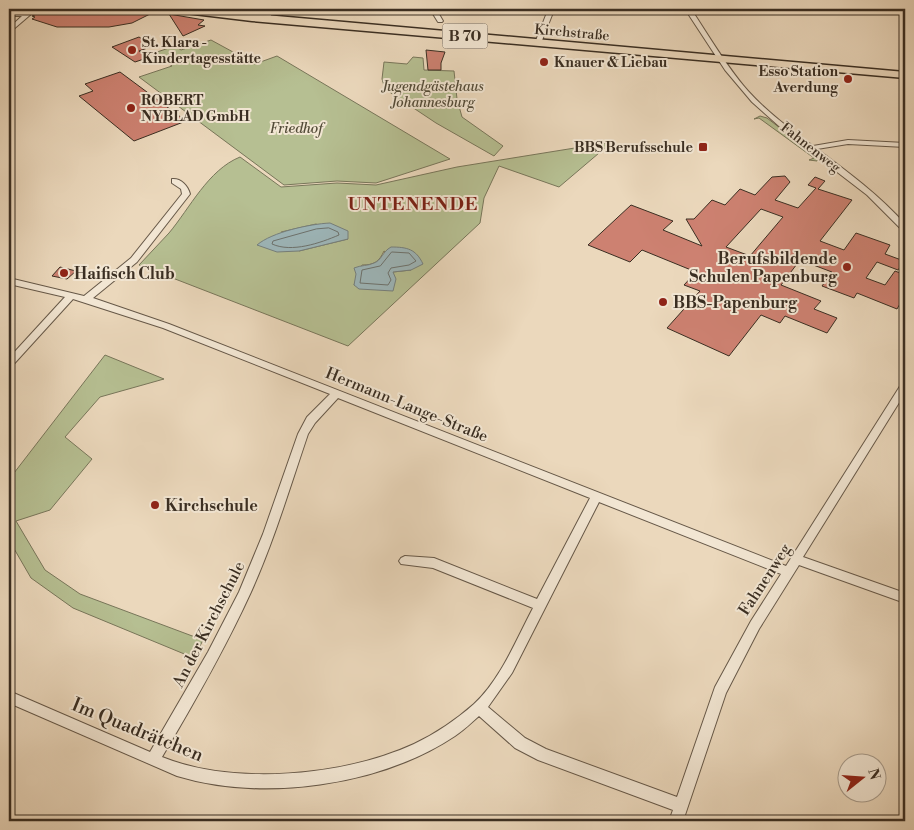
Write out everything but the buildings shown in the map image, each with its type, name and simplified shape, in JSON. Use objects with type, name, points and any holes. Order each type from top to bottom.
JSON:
[{"type":"main road","name":"Kirchstraße","points":[[177,9],[266,19],[905,75]]},
{"type":"street","points":[[266,19],[272,9]]},
{"type":"street","points":[[433,9],[440,21]]},
{"type":"street","points":[[538,43],[549,15],[546,9]]},
{"type":"street","name":"Fahnenweg","points":[[688,9],[731,74],[754,101],[867,191],[905,228]]},
{"type":"street","points":[[791,9],[905,10]]},
{"type":"street","points":[[9,14],[27,15],[9,31]]},
{"type":"street","points":[[813,148],[848,142],[905,145]]},
{"type":"street","points":[[86,299],[134,260],[186,194],[185,188],[175,181]]},
{"type":"street","name":"Hermann-Lange-Straße","points":[[9,281],[86,299],[166,326],[789,572]]},
{"type":"street","points":[[9,364],[71,295]]},
{"type":"street","name":"Fahnenweg","points":[[676,821],[720,691],[766,605],[797,560],[905,385]]},
{"type":"street","name":"An der Kirchschule","points":[[153,760],[230,624],[245,593],[302,434],[311,420],[336,394]]},
{"type":"street","name":"Im Quadrätchen","points":[[9,698],[153,760],[196,775],[250,781],[297,781],[334,775],[389,760],[440,738],[479,708],[503,676],[596,497]]},
{"type":"street","points":[[797,560],[905,598]]},
{"type":"street","points":[[405,561],[434,563],[540,605]]},
{"type":"street","points":[[479,708],[520,742],[543,755],[681,806]]},
{"type":"green space","name":"Friedhof","points":[[211,40],[255,64],[277,56],[450,159],[376,183],[337,181],[284,185],[139,77],[172,66],[154,53],[175,46],[181,50]]},
{"type":"green space","name":"Jugendgästehaus Johannesburg","points":[[413,57],[423,58],[424,70],[454,71],[457,99],[462,117],[503,146],[494,156],[436,123],[385,89],[382,79],[384,62],[407,64]]},
{"type":"green space","points":[[760,116],[767,118],[819,158],[817,161],[809,160],[814,158],[759,118],[754,119]]},
{"type":"green space","points":[[612,142],[559,187],[499,166],[484,198],[480,223],[348,346],[139,265],[169,233],[209,180],[218,171],[240,157],[281,187],[337,183],[376,185],[457,167]],"holes":[[[316,224],[348,239],[299,251],[281,232]],[[384,251],[411,270],[393,272],[354,285],[362,265],[376,262]]]},
{"type":"green space","points":[[105,355],[164,379],[100,397],[65,437],[92,459],[50,510],[16,521],[45,570],[80,594],[203,640],[194,658],[73,608],[31,578],[9,540],[9,496],[14,473]]},
{"type":"water","points":[[330,223],[348,231],[348,239],[299,251],[277,252],[257,245],[272,236],[312,225]]},
{"type":"water","points":[[391,247],[414,252],[423,264],[411,270],[393,272],[396,279],[393,291],[359,289],[354,285],[356,274],[354,268],[377,262]]},
{"type":"place","name":"St. Klara - Kindertagesstätte","points":[[132,50]]},
{"type":"place","name":"Knauer & Liebau","points":[[544,62]]},
{"type":"place","name":"Esso Station Averdung","points":[[848,79]]},
{"type":"place","name":"ROBERT NYBLAD GmbH","points":[[131,108]]},
{"type":"place","name":"BBS Berufsschule","points":[[703,147]]},
{"type":"place","name":"Berufsbildende Schulen Papenburg","points":[[847,267]]},
{"type":"place","name":"Haifisch Club","points":[[64,273]]},
{"type":"place","name":"BBS-Papenburg","points":[[663,302]]},
{"type":"place","name":"Kirchschule","points":[[155,505]]},
{"type":"district","name":"UNTENENDE","points":[[413,204]]}]
